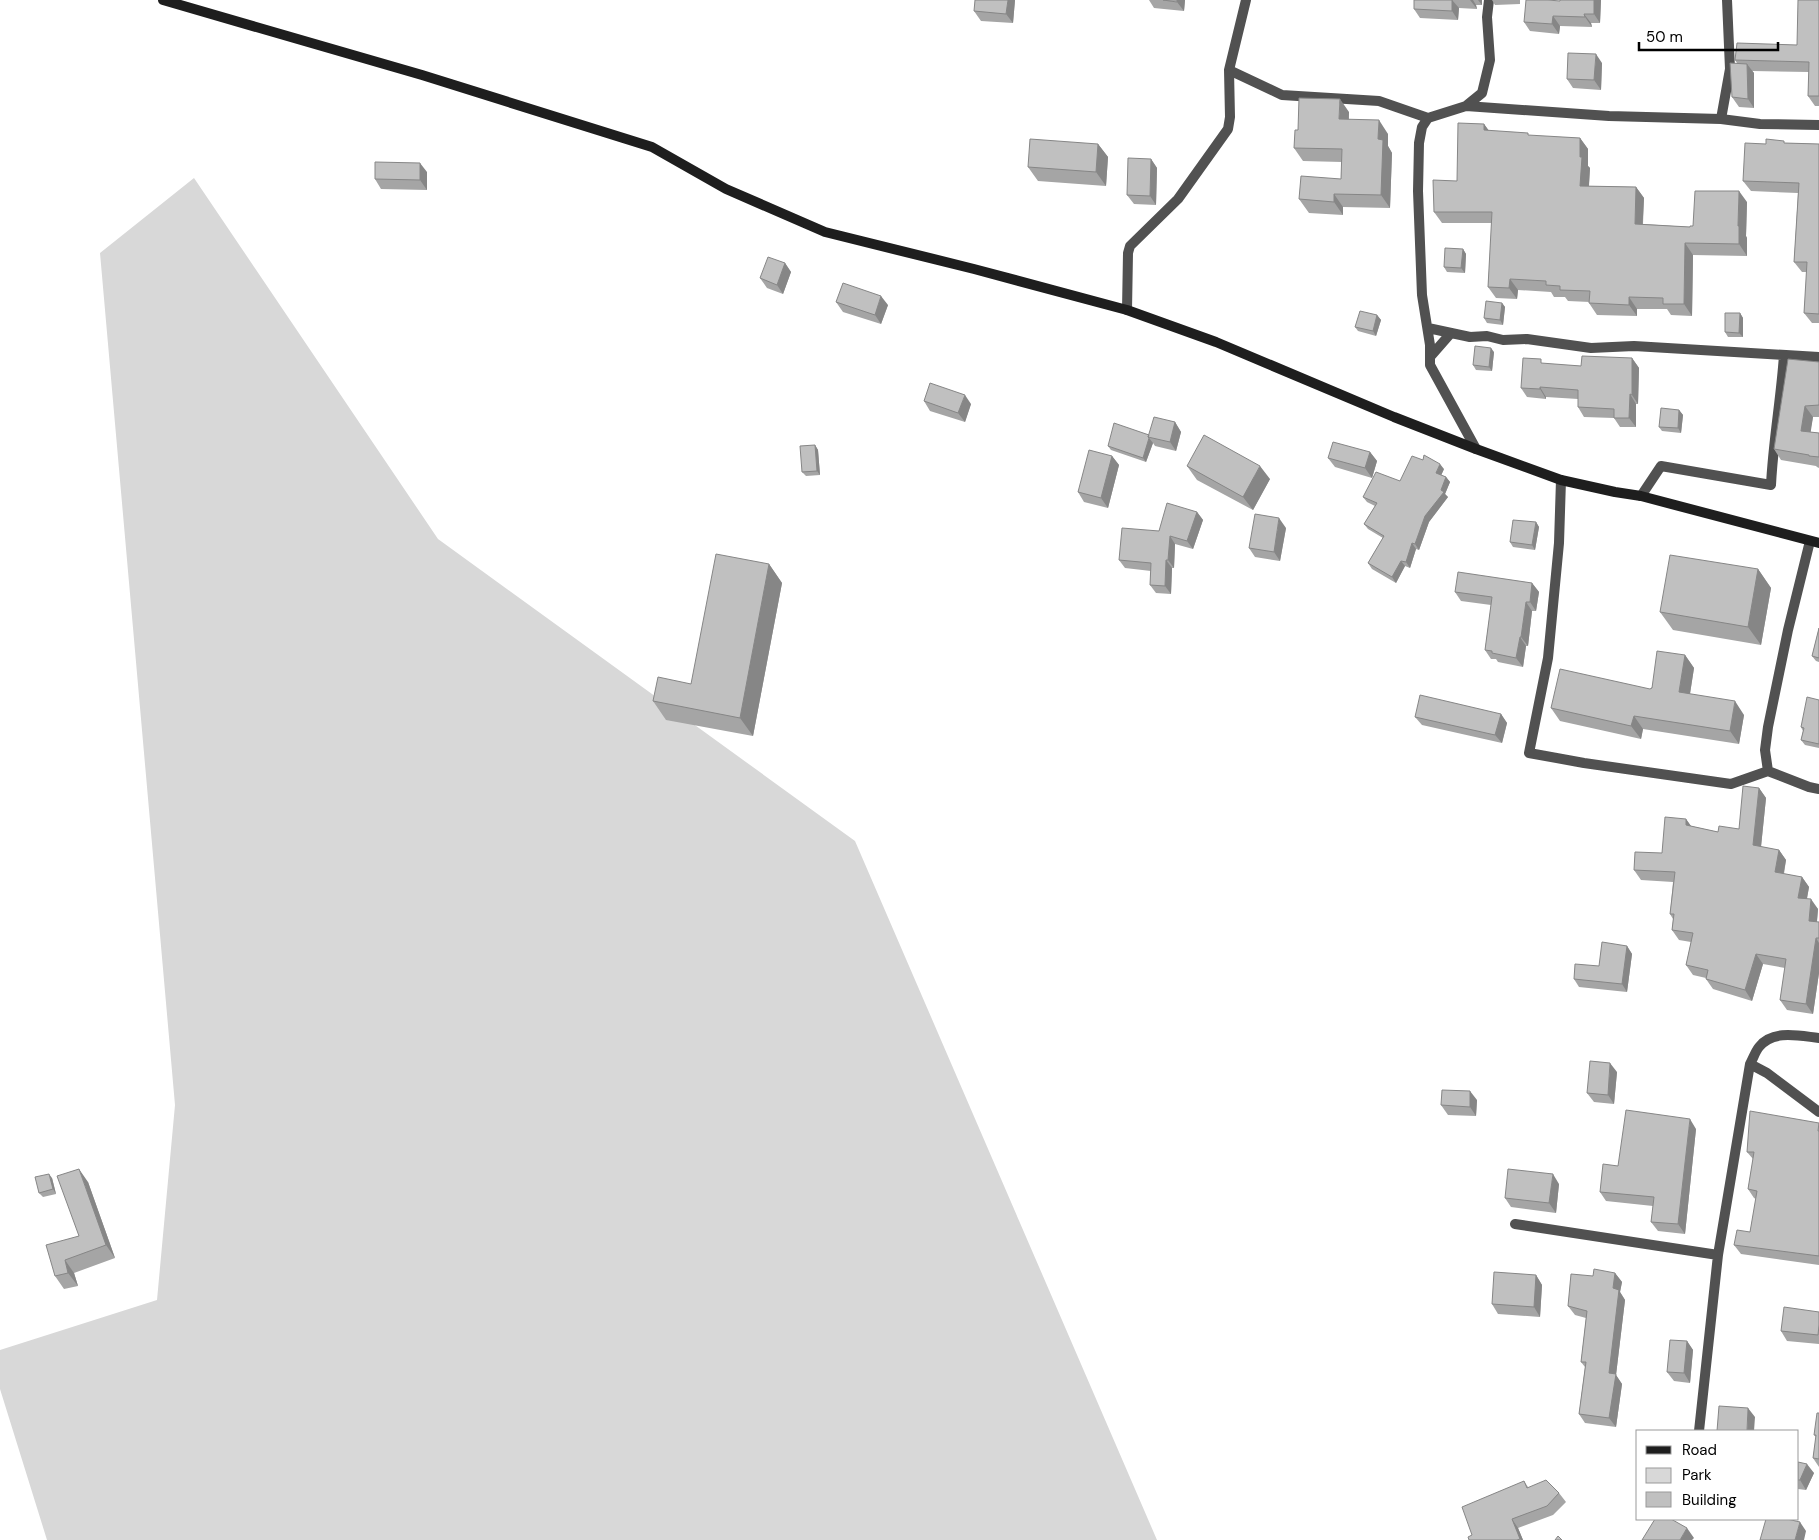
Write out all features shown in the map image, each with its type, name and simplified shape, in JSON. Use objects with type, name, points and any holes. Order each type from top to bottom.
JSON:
[{"type":"main road","points":[[163,0],[422,75],[652,147],[726,189],[825,232],[1127,310],[1216,342],[1394,417],[1561,480],[1641,496],[1814,542]]},
{"type":"street","points":[[1127,310],[1128,253],[1130,246],[1178,199],[1228,129],[1230,117],[1229,70],[1246,0]]},
{"type":"street","points":[[1466,106],[1482,93],[1490,60],[1487,17],[1489,0]]},
{"type":"street","points":[[1721,120],[1730,69],[1727,0]]},
{"type":"street","points":[[1229,70],[1282,95],[1379,101],[1428,118],[1466,106],[1609,116],[1721,120],[1760,124],[1819,124]]},
{"type":"street","points":[[1428,118],[1422,127],[1419,143],[1418,191],[1422,295],[1428,328],[1430,365],[1476,449]]},
{"type":"street","points":[[1428,328],[1470,337],[1487,336],[1503,340],[1527,338],[1591,348],[1634,346],[1819,357]]},
{"type":"street","points":[[1430,357],[1452,334]]},
{"type":"street","points":[[1641,496],[1661,466],[1771,485],[1772,459],[1780,403],[1784,355]]},
{"type":"street","points":[[1561,480],[1559,543],[1548,658],[1529,753],[1584,763],[1731,784],[1768,771],[1819,789]]},
{"type":"street","points":[[1768,771],[1765,750],[1788,630],[1814,542]]},
{"type":"street","points":[[1699,1430],[1718,1255],[1750,1064],[1760,1046],[1777,1035],[1819,1038]]},
{"type":"street","points":[[1750,1064],[1767,1073],[1819,1112]]},
{"type":"street","points":[[1515,1224],[1718,1255]]},
{"type":"green space","points":[[194,178],[438,539],[855,841],[1157,1540],[47,1540],[0,1389],[0,1350],[157,1300],[175,1105],[100,253]]},
{"type":"building","points":[[975,0],[1008,0],[1006,14],[974,11]]},
{"type":"building","points":[[1414,0],[1452,0],[1452,11],[1414,9]]},
{"type":"building","points":[[1526,0],[1594,0],[1594,14],[1584,14],[1585,17],[1553,16],[1552,24],[1524,22]]},
{"type":"building","points":[[1798,0],[1819,0],[1819,96],[1808,96],[1809,62],[1735,60],[1737,43],[1797,45]]},
{"type":"building","points":[[1568,53],[1596,54],[1594,80],[1567,79]]},
{"type":"building","points":[[1730,63],[1747,64],[1748,99],[1732,97]]},
{"type":"building","points":[[1299,98],[1340,99],[1339,119],[1379,120],[1378,139],[1383,140],[1381,195],[1334,194],[1334,202],[1299,199],[1301,176],[1341,179],[1342,149],[1294,148],[1295,130],[1298,130]]},
{"type":"building","points":[[1458,123],[1484,124],[1484,130],[1580,138],[1580,157],[1582,157],[1580,186],[1636,187],[1635,224],[1690,227],[1693,226],[1695,191],[1739,191],[1739,244],[1685,243],[1684,304],[1663,304],[1663,298],[1629,297],[1629,305],[1589,303],[1590,291],[1560,290],[1560,286],[1546,285],[1546,281],[1510,279],[1509,288],[1488,287],[1492,212],[1434,212],[1433,180],[1457,181]]},
{"type":"building","points":[[1030,139],[1098,144],[1096,172],[1028,167]]},
{"type":"building","points":[[1766,139],[1784,141],[1784,143],[1819,144],[1819,314],[1804,313],[1807,262],[1794,262],[1799,183],[1743,181],[1745,143],[1766,144]]},
{"type":"building","points":[[1128,158],[1151,159],[1150,196],[1127,195]]},
{"type":"building","points":[[375,162],[420,163],[420,180],[375,179]]},
{"type":"building","points":[[1445,248],[1463,249],[1461,268],[1444,267]]},
{"type":"building","points":[[768,257],[785,263],[777,285],[760,278]]},
{"type":"building","points":[[843,283],[881,296],[875,315],[836,302]]},
{"type":"building","points":[[1486,301],[1502,303],[1500,320],[1484,318]]},
{"type":"building","points":[[1360,311],[1377,315],[1373,331],[1355,327]]},
{"type":"building","points":[[1725,313],[1740,313],[1739,333],[1725,332]]},
{"type":"building","points":[[1475,346],[1491,348],[1489,367],[1473,365]]},
{"type":"building","points":[[1582,356],[1632,358],[1632,395],[1630,394],[1629,418],[1614,418],[1614,409],[1578,407],[1578,390],[1540,387],[1540,389],[1521,388],[1523,358],[1541,359],[1541,363],[1581,366]]},
{"type":"building","points":[[1788,359],[1819,362],[1819,405],[1805,406],[1801,431],[1819,433],[1819,457],[1774,449]]},
{"type":"building","points":[[930,383],[965,395],[958,413],[924,401]]},
{"type":"building","points":[[1661,408],[1679,410],[1678,428],[1659,427]]},
{"type":"building","points":[[1154,417],[1175,422],[1170,442],[1148,437]]},
{"type":"building","points":[[1114,423],[1149,435],[1143,458],[1108,446]]},
{"type":"building","points":[[1204,435],[1260,466],[1243,497],[1187,466]]},
{"type":"building","points":[[1333,442],[1370,452],[1365,468],[1328,458]]},
{"type":"building","points":[[815,445],[817,471],[802,472],[800,446]]},
{"type":"building","points":[[1089,450],[1112,456],[1101,498],[1078,492]]},
{"type":"building","points":[[1424,455],[1440,464],[1436,473],[1446,477],[1441,490],[1444,492],[1425,516],[1415,544],[1412,543],[1406,562],[1401,561],[1392,577],[1368,563],[1384,536],[1364,524],[1377,503],[1363,497],[1376,472],[1400,481],[1412,456],[1423,460]]},
{"type":"building","points":[[1167,503],[1197,512],[1187,541],[1170,536],[1168,560],[1166,560],[1165,586],[1150,585],[1151,563],[1119,560],[1122,528],[1159,531]]},
{"type":"building","points":[[1255,514],[1279,518],[1274,552],[1249,548]]},
{"type":"building","points":[[1513,520],[1536,522],[1532,545],[1510,542]]},
{"type":"building","points":[[716,554],[769,564],[740,718],[653,701],[658,677],[691,684]]},
{"type":"building","points":[[1670,555],[1758,569],[1748,627],[1660,612]]},
{"type":"building","points":[[1458,572],[1532,583],[1530,602],[1526,602],[1516,658],[1485,650],[1492,597],[1455,592]]},
{"type":"building","points":[[1819,628],[1819,658],[1812,656]]},
{"type":"building","points":[[1657,651],[1685,655],[1679,692],[1735,701],[1730,731],[1634,716],[1631,726],[1551,708],[1560,669],[1652,688]]},
{"type":"building","points":[[1420,695],[1501,714],[1495,735],[1415,717]]},
{"type":"building","points":[[1807,697],[1819,700],[1819,744],[1801,740],[1804,728],[1801,727]]},
{"type":"building","points":[[1743,786],[1759,788],[1753,845],[1779,850],[1775,872],[1802,877],[1798,898],[1811,899],[1809,921],[1819,922],[1819,938],[1816,938],[1806,1004],[1780,1000],[1786,959],[1756,954],[1745,990],[1706,979],[1708,970],[1686,965],[1693,933],[1672,930],[1674,914],[1670,914],[1675,872],[1634,870],[1635,852],[1662,853],[1665,817],[1686,819],[1686,825],[1718,832],[1719,826],[1739,829]]},
{"type":"building","points":[[1602,942],[1627,946],[1622,984],[1574,979],[1575,964],[1599,966]]},
{"type":"building","points":[[1590,1061],[1610,1063],[1608,1095],[1587,1093]]},
{"type":"building","points":[[1442,1090],[1470,1091],[1470,1107],[1441,1105]]},
{"type":"building","points":[[1626,1110],[1690,1119],[1678,1224],[1651,1222],[1654,1197],[1600,1192],[1603,1164],[1618,1166]]},
{"type":"building","points":[[1750,1111],[1819,1123],[1819,1256],[1734,1245],[1737,1230],[1750,1232],[1757,1191],[1748,1189],[1754,1152],[1747,1152]]},
{"type":"building","points":[[79,1169],[106,1245],[65,1260],[68,1273],[55,1276],[46,1245],[79,1236],[57,1176]]},
{"type":"building","points":[[1508,1169],[1553,1174],[1549,1203],[1505,1198]]},
{"type":"building","points":[[49,1174],[53,1189],[39,1193],[35,1177]]},
{"type":"building","points":[[1594,1269],[1615,1273],[1613,1288],[1619,1290],[1609,1373],[1616,1374],[1609,1418],[1579,1414],[1586,1362],[1581,1362],[1587,1311],[1568,1306],[1571,1274],[1593,1276]]},
{"type":"building","points":[[1494,1272],[1536,1275],[1534,1307],[1492,1304]]},
{"type":"building","points":[[1784,1307],[1819,1312],[1818,1335],[1781,1331]]},
{"type":"building","points":[[1670,1340],[1687,1341],[1684,1373],[1667,1372]]},
{"type":"building","points":[[1719,1406],[1748,1408],[1747,1430],[1717,1430]]},
{"type":"building","points":[[1817,1413],[1819,1413],[1819,1459],[1813,1458]]},
{"type":"building","points":[[1799,1462],[1807,1464],[1799,1480]]},
{"type":"building","points":[[1546,1480],[1559,1493],[1547,1506],[1512,1519],[1520,1539],[1469,1540],[1468,1537],[1472,1535],[1462,1507],[1524,1481],[1527,1488]]},
{"type":"building","points":[[1654,1520],[1673,1520],[1687,1528],[1680,1540],[1642,1540]]},
{"type":"building","points":[[1766,1520],[1800,1522],[1795,1540],[1760,1540]]}]
